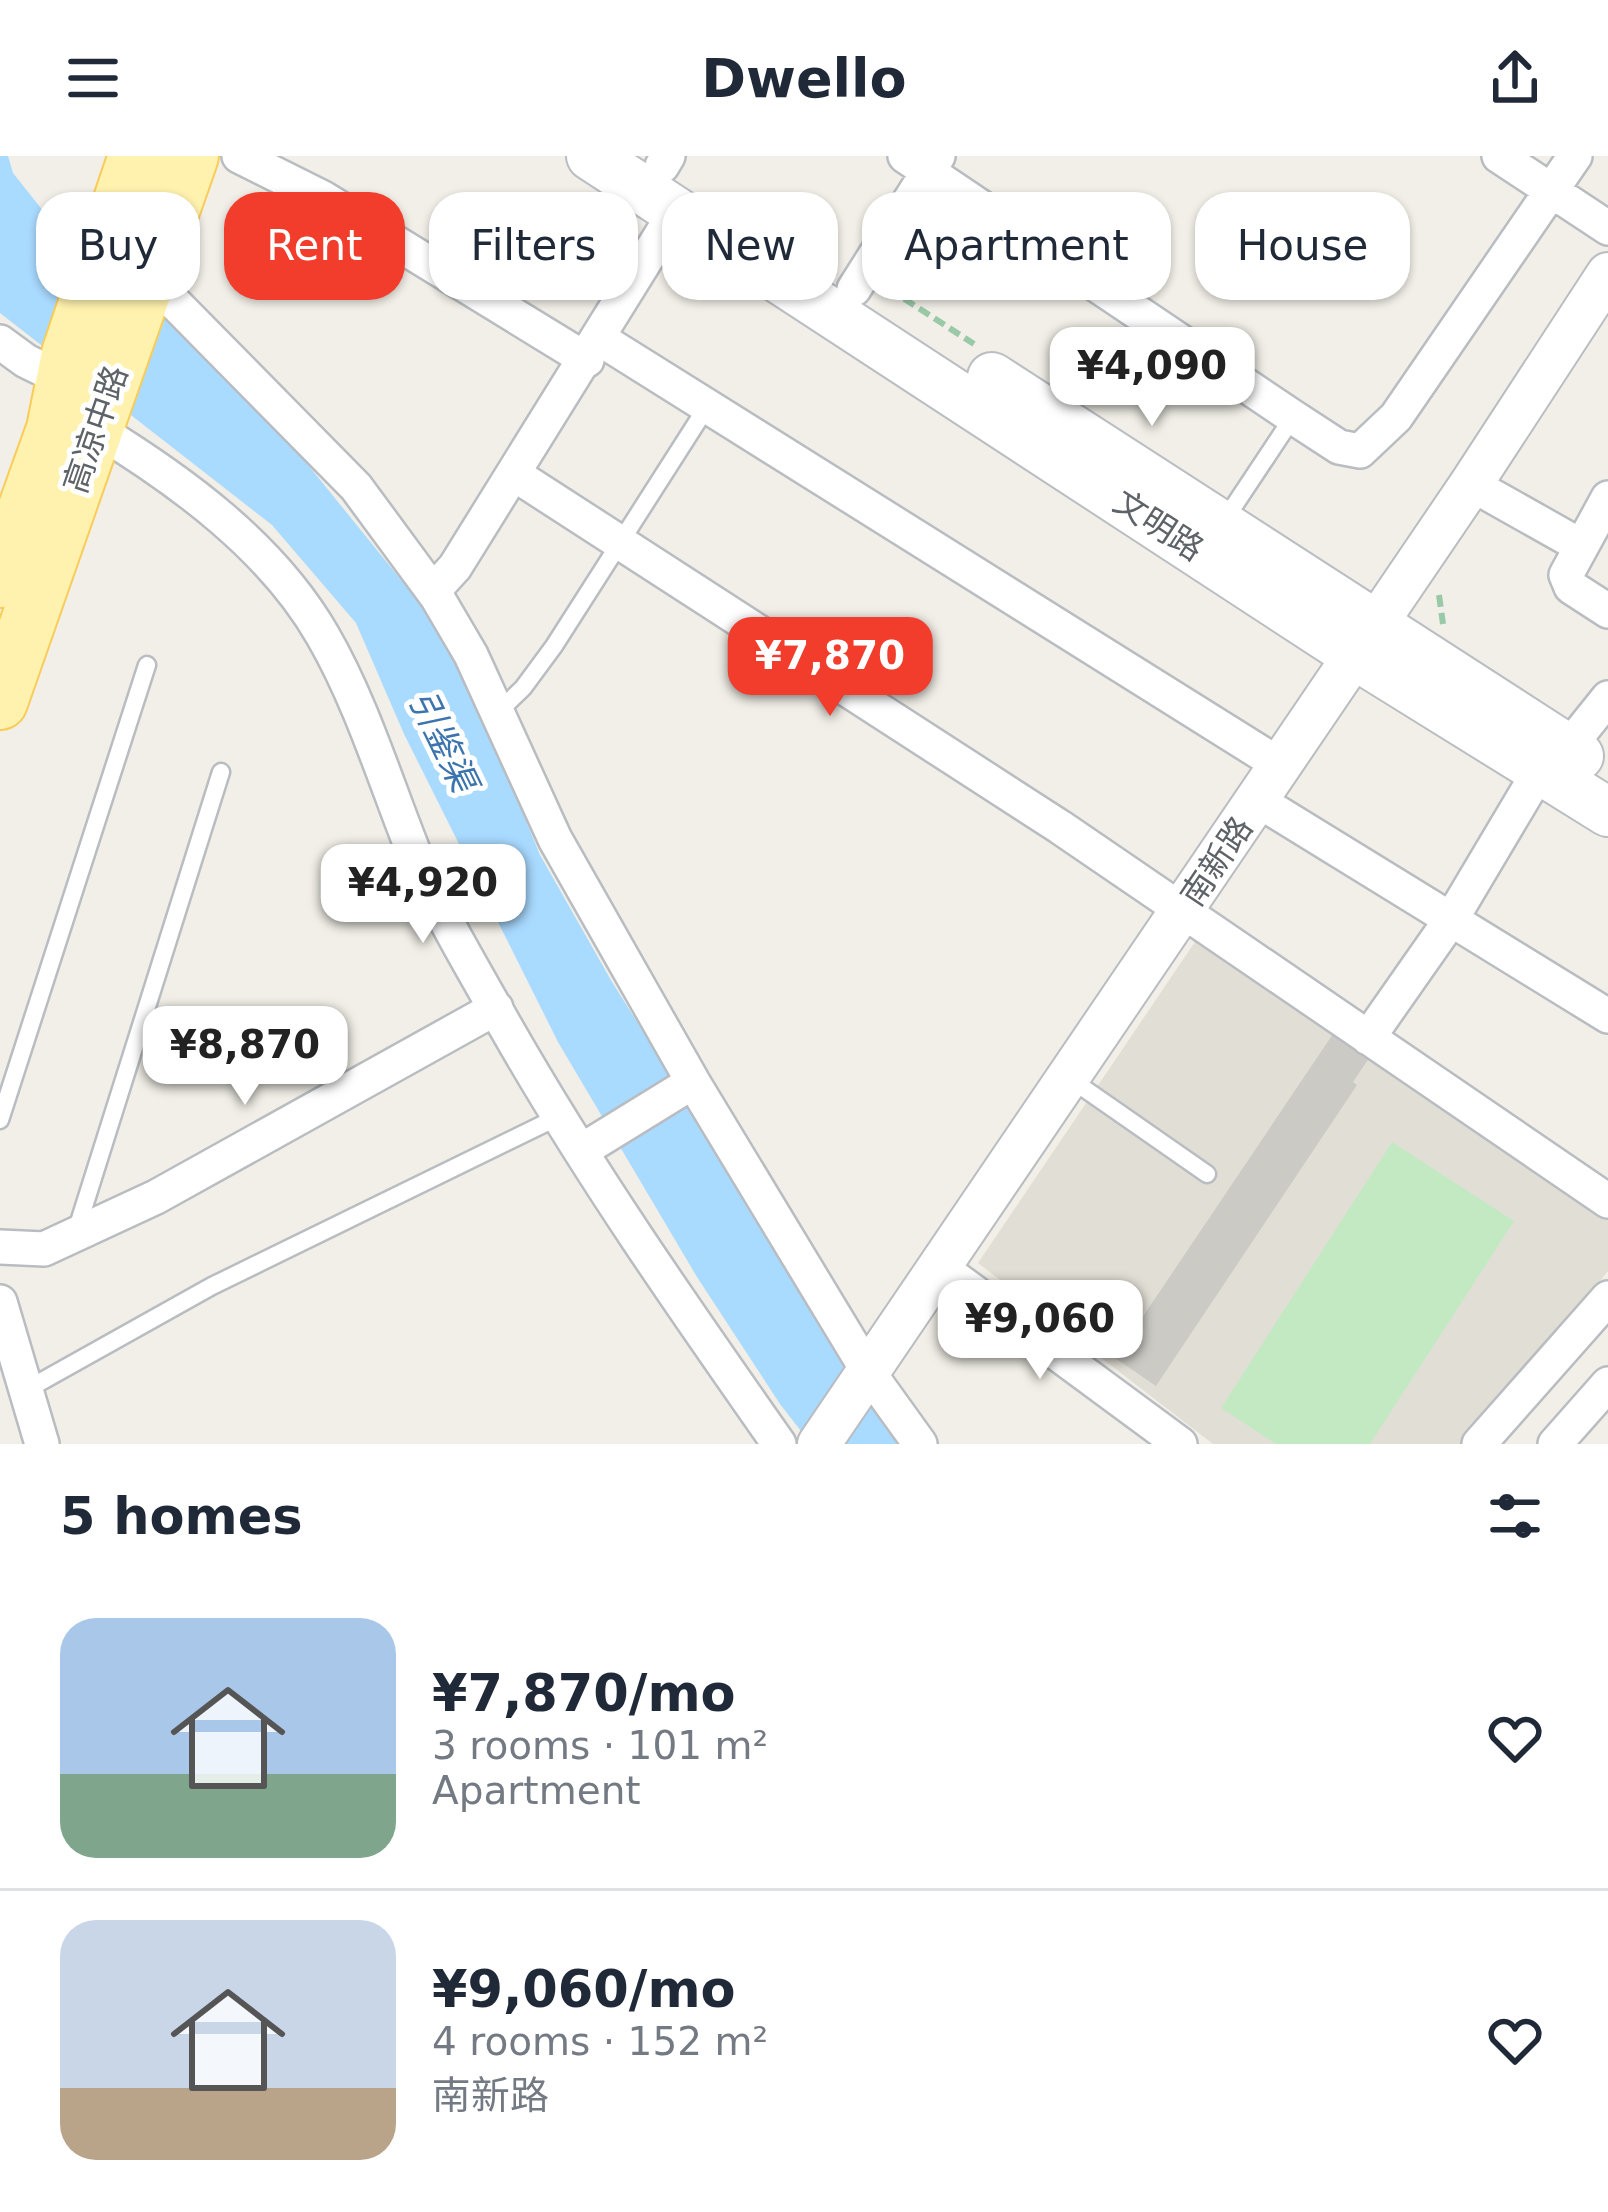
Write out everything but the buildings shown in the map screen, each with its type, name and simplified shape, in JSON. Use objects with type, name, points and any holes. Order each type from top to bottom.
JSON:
[{"type":"main road","name":"高凉中路","points":[[142,192],[191,156]]},
{"type":"main road","name":"文明路","points":[[591,156],[664,172],[854,289],[1222,524],[1366,639]]},
{"type":"main road","name":"文明路","points":[[664,172],[1554,759],[1608,812]]},
{"type":"main road","name":"高凉中路","points":[[0,580],[54,429],[82,396],[120,300]]},
{"type":"main road","name":"高凉中路","points":[[0,702],[82,396],[120,300]]},
{"type":"main road","name":"文明路","points":[[1554,759],[1608,776]]},
{"type":"street","points":[[239,156],[593,350],[709,404],[1268,782],[1452,919],[1608,1016]]},
{"type":"street","points":[[1499,156],[1608,227]]},
{"type":"street","points":[[854,289],[924,161],[1293,417],[1339,447],[1360,451],[1396,417],[1574,156]]},
{"type":"street","points":[[433,591],[455,567],[593,350],[664,172]]},
{"type":"street","name":"南新路","points":[[819,1444],[1471,484],[1608,274]]},
{"type":"street","points":[[156,300],[356,488],[433,591],[471,655],[555,839],[684,1088],[862,1383],[920,1444]]},
{"type":"street","points":[[0,342],[82,396],[155,466],[210,509],[258,554],[324,636],[421,870],[496,1008],[560,1116],[590,1146],[697,1329],[779,1444]]},
{"type":"street","points":[[514,474],[1060,826],[1608,1201]]},
{"type":"street","points":[[1471,484],[1581,546]]},
{"type":"street","points":[[1608,498],[1566,579],[1608,611]]},
{"type":"street","points":[[1368,1038],[1452,919],[1554,759],[1608,698]]},
{"type":"street","points":[[0,1247],[44,1249],[156,1197],[496,1008]]},
{"type":"street","points":[[590,1146],[684,1088]]},
{"type":"street","points":[[940,1267],[1180,1444]]},
{"type":"street","points":[[1479,1444],[1608,1298]]},
{"type":"street","points":[[0,1302],[42,1444]]},
{"type":"street","points":[[1556,1444],[1608,1384]]},
{"type":"lane","points":[[497,712],[523,688],[554,646],[709,404]]},
{"type":"lane","points":[[1222,524],[1293,417]]},
{"type":"lane","points":[[0,1120],[147,665]]},
{"type":"lane","points":[[75,1234],[221,772]]},
{"type":"lane","points":[[1068,1078],[1208,1174]]},
{"type":"lane","points":[[26,1390],[212,1286],[560,1116]]},
{"type":"path","points":[[1438,588],[1440,615],[1455,637]]},
{"type":"shaded area","points":[[1201,933],[1608,1216],[1608,1271],[1467,1444],[1213,1444],[978,1263]]},
{"type":"green space","points":[[1392,1142],[1514,1221],[1370,1444],[1276,1444],[1221,1408]]},
{"type":"water","name":"引鉴渠","points":[[0,156],[8,156],[13,173],[36,202],[36,300],[143,300],[210,358],[296,450],[444,633],[540,855],[612,982],[903,1444],[811,1444],[780,1404],[697,1277],[558,1042],[404,734],[356,623],[272,525],[0,313]]}]
